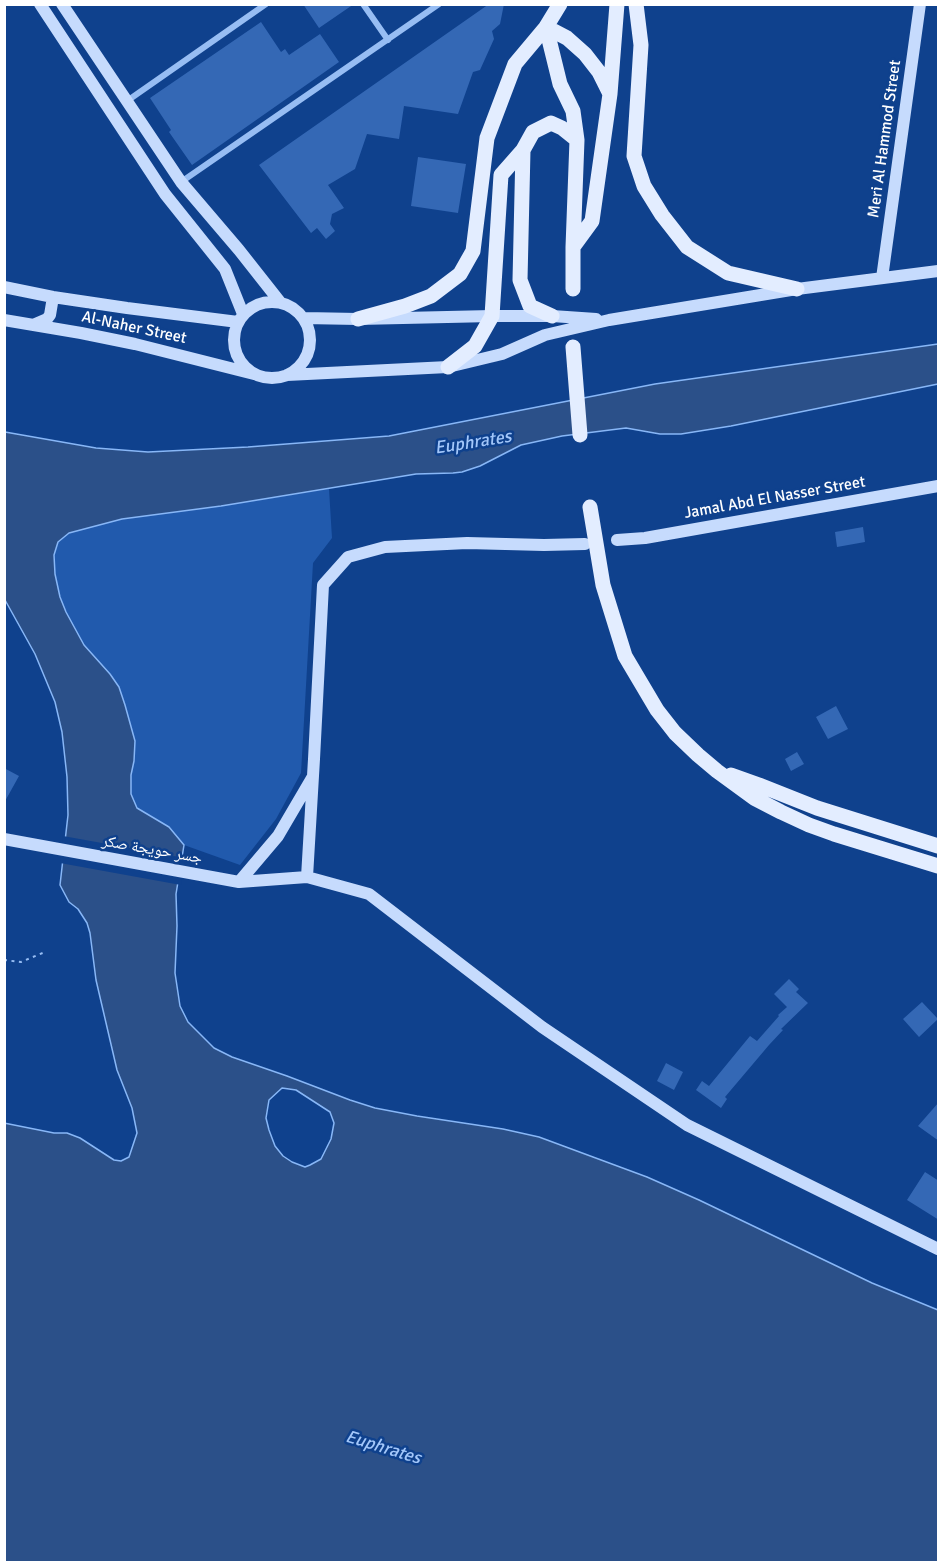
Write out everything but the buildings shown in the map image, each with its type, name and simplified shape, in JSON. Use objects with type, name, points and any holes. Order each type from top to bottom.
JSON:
[{"type":"main road","points":[[358,319],[431,296],[460,273],[472,251],[487,138],[515,64],[546,27],[560,4]]},
{"type":"main road","points":[[573,247],[592,221],[610,94],[616,4]]},
{"type":"main road","points":[[636,4],[641,45],[634,156],[644,186],[662,215],[687,247],[728,273],[797,289]]},
{"type":"main road","points":[[546,27],[567,38],[585,54],[599,72],[610,94]]},
{"type":"main road","points":[[546,27],[560,84],[573,111],[577,140],[573,289]]},
{"type":"main road","points":[[448,367],[474,346],[492,316],[501,175],[523,150],[533,132],[551,123],[562,128],[577,140]]},
{"type":"main road","points":[[523,150],[519,280],[530,306],[552,316]]},
{"type":"main road","points":[[573,347],[580,435]]},
{"type":"main road","points":[[590,507],[603,585],[625,656],[657,710],[675,733],[717,771],[754,798],[809,825],[939,866]]},
{"type":"main road","points":[[717,771],[759,784],[817,808],[939,846]]},
{"type":"street","points":[[40,4],[165,194],[225,269],[241,318]]},
{"type":"street","points":[[127,101],[266,4]]},
{"type":"street","points":[[363,4],[388,40]]},
{"type":"street","points":[[181,182],[440,4]]},
{"type":"street","name":"Meri Al Hammod Street","points":[[882,278],[921,4]]},
{"type":"street","points":[[66,6],[181,182],[280,302]]},
{"type":"street","points":[[287,375],[297,369],[309,351],[311,339],[309,328],[304,318],[289,305],[267,301],[254,305],[241,318],[234,333],[234,346],[245,368],[265,378],[276,378],[287,375],[448,367],[502,354],[545,335],[609,320],[797,289],[939,271]]},
{"type":"street","name":"Al-Naher Street","points":[[4,287],[128,308],[241,318]]},
{"type":"street","points":[[4,328],[33,325],[47,319],[50,315],[53,297]]},
{"type":"street","points":[[304,318],[552,316],[609,320]]},
{"type":"street","name":"Al-Naher Street","points":[[4,320],[135,344],[254,374]]},
{"type":"street","name":"Jamal Abd El Nasser Street","points":[[617,540],[645,538],[939,486]]},
{"type":"street","points":[[307,877],[323,585],[348,557],[385,547],[467,543],[585,544]]},
{"type":"street","points":[[239,882],[278,836],[313,776]]},
{"type":"street","name":"جسر حويجة صكر","points":[[4,839],[239,882],[307,877],[369,894],[542,1027],[687,1125],[939,1249]]},
{"type":"path","points":[[4,960],[21,962],[45,952]]},
{"type":"shaded area","points":[[329,489],[332,538],[313,563],[301,773],[276,819],[240,865],[184,845],[169,827],[137,808],[130,794],[135,741],[125,705],[119,687],[84,645],[66,612],[55,574],[54,555],[58,542],[69,533],[122,519]]},
{"type":"water","name":"Euphrates","points":[[938,344],[938,384],[681,434],[660,434],[626,428],[562,436],[521,445],[480,466],[462,472],[416,474],[221,506],[122,519],[69,533],[58,542],[54,555],[60,597],[84,645],[119,687],[135,741],[131,794],[137,808],[169,827],[184,845],[176,894],[175,973],[180,1006],[188,1022],[214,1048],[232,1057],[350,1100],[375,1108],[539,1137],[647,1177],[872,1283],[938,1310],[938,1562],[5,1562],[4,1123],[54,1133],[67,1133],[80,1138],[114,1160],[121,1161],[129,1157],[137,1133],[132,1108],[117,1070],[96,980],[87,923],[78,909],[69,902],[60,885],[68,815],[67,777],[62,732],[55,702],[35,654],[5,600],[5,432],[96,448],[148,452],[248,447],[389,436],[655,384]],"holes":[[[282,1088],[296,1090],[330,1112],[334,1123],[331,1139],[321,1159],[305,1167],[283,1156],[275,1146],[266,1118],[269,1100]]]},
{"type":"pier","points":[[63,836],[185,858],[181,885],[60,863]]}]
